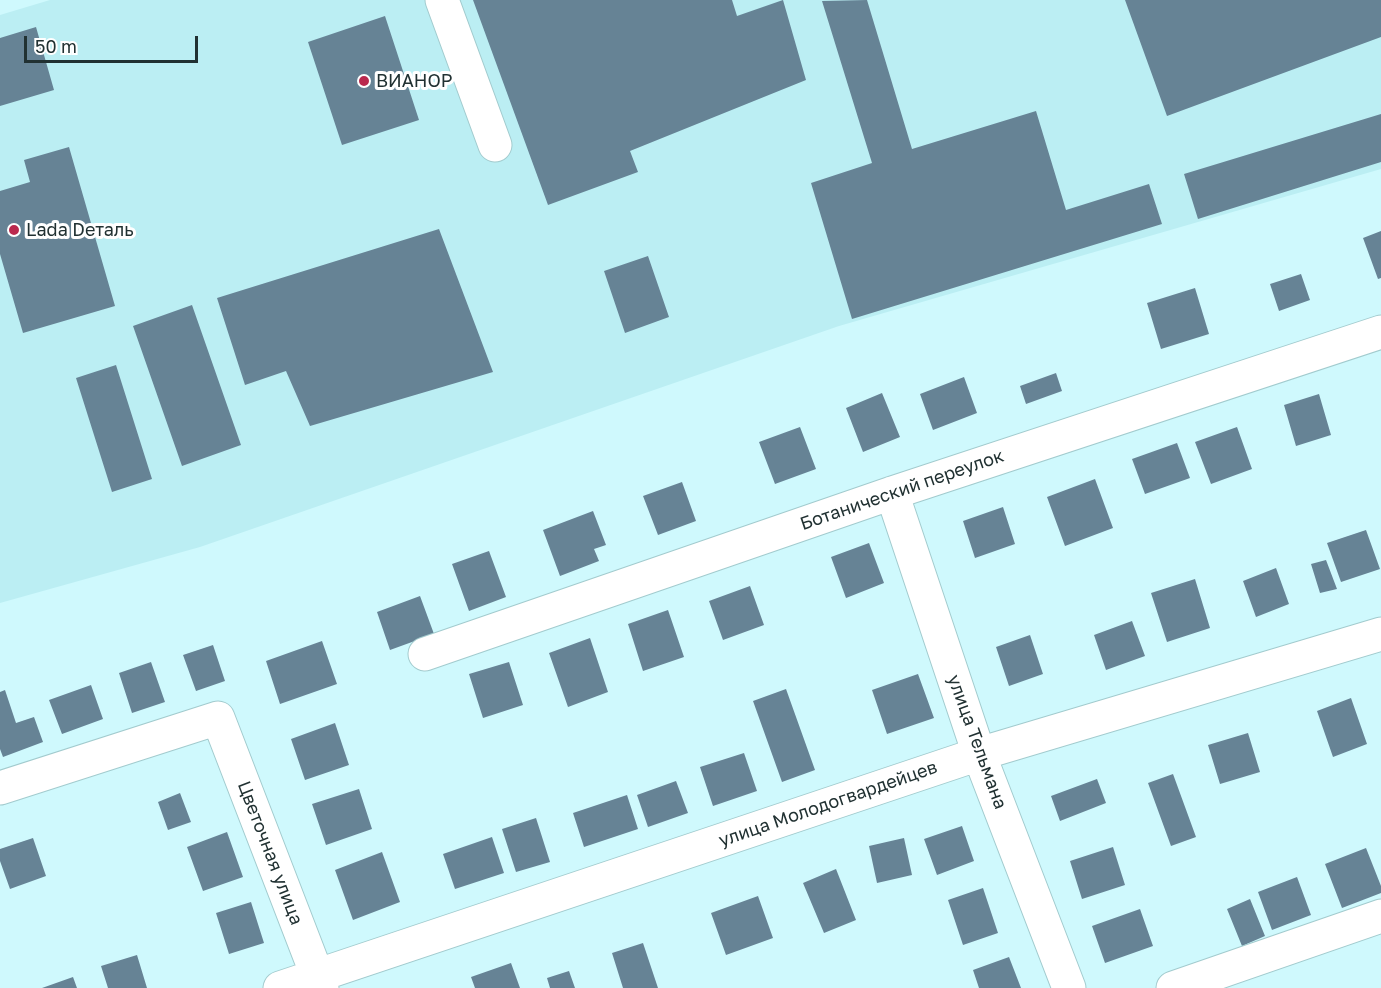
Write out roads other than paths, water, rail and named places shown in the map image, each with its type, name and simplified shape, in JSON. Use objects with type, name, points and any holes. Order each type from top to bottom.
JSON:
[{"type":"street","points":[[442,0],[495,145]]},
{"type":"street","name":"Ботанический переулок","points":[[425,654],[892,493],[1381,332]]},
{"type":"street","name":"улица Тельмана","points":[[892,493],[979,754],[1069,988]]},
{"type":"street","name":"улица Молодогвардейцев","points":[[280,988],[320,982],[979,754],[1381,634]]},
{"type":"street","name":"Цветочная улица","points":[[0,788],[218,718],[320,982]]},
{"type":"street","points":[[1173,988],[1381,916]]},
{"type":"place","name":"ВИАНОР","points":[[364,81]]},
{"type":"place","name":"Lada Dеталь","points":[[14,230]]}]
